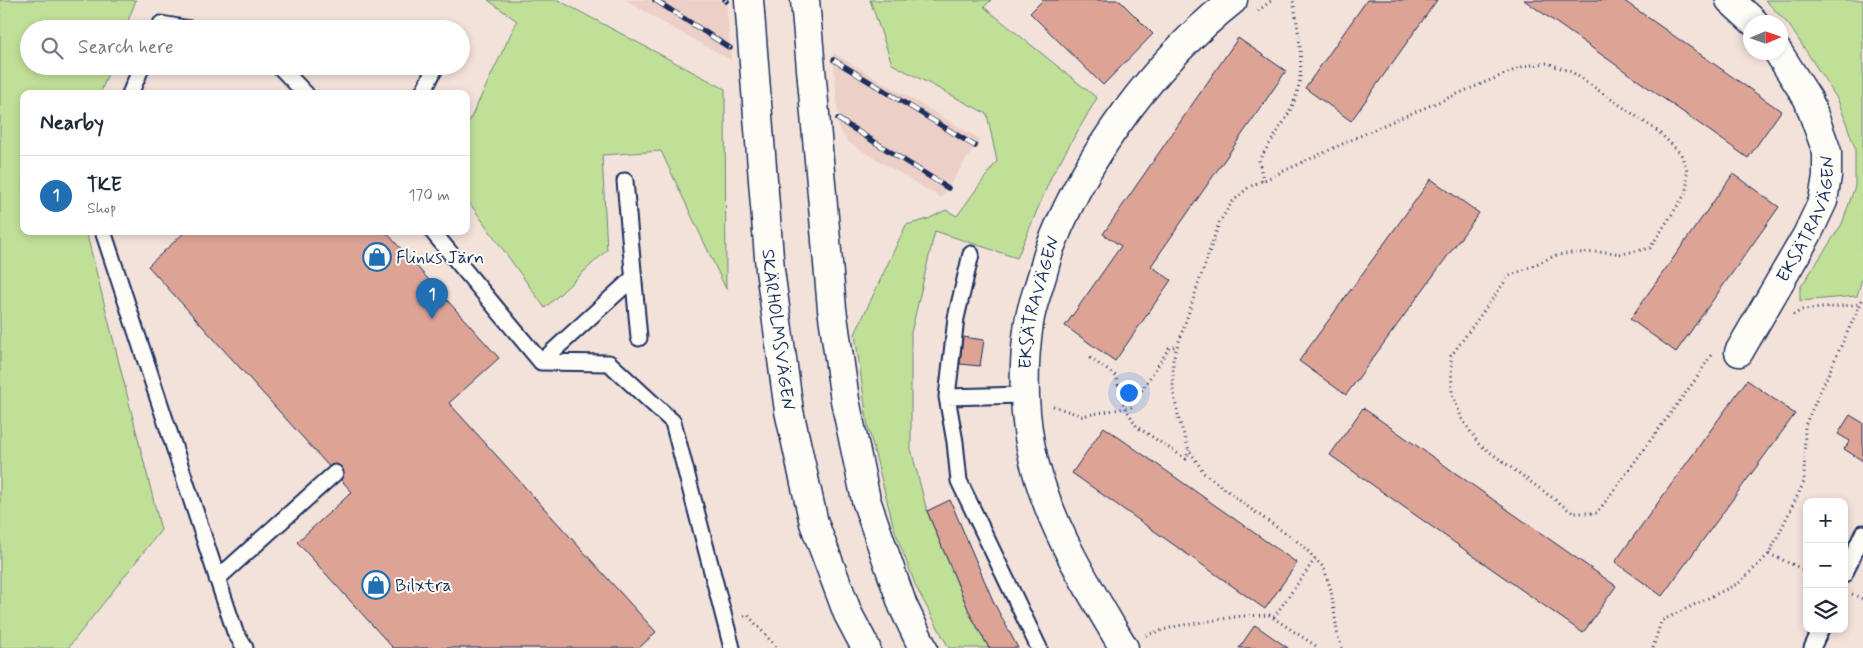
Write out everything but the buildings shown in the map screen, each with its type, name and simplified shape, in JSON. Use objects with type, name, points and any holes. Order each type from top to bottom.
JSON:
[{"type":"main road","name":"SKÄRHOLMSVÄGEN","points":[[749,0],[770,270],[789,411],[814,523],[848,614],[866,648]]},
{"type":"main road","points":[[805,0],[832,309],[845,400],[866,500],[904,606],[923,648]]},
{"type":"main road","points":[[1730,0],[1746,15]]},
{"type":"main road","name":"EKSÄTRAVÄGEN","points":[[1134,642],[1079,574],[1042,491],[1030,444],[1024,395],[1029,321],[1052,244],[1086,172],[1134,101],[1190,38],[1244,7]]},
{"type":"main road","name":"EKSÄTRAVÄGEN","points":[[1739,352],[1807,235],[1823,201],[1827,176],[1827,152],[1808,99],[1783,60]]},
{"type":"lane","points":[[132,90],[138,75]]},
{"type":"lane","points":[[288,75],[302,90]]},
{"type":"lane","points":[[424,90],[432,75]]},
{"type":"lane","points":[[625,181],[639,338]]},
{"type":"lane","points":[[104,235],[235,632],[245,648]]},
{"type":"lane","points":[[435,235],[541,362],[609,363],[673,422],[732,648]]},
{"type":"lane","points":[[971,254],[956,318],[946,397],[955,442],[959,481],[1040,648]]},
{"type":"lane","points":[[541,362],[633,278]]},
{"type":"lane","points":[[946,397],[1024,395]]},
{"type":"lane","points":[[217,579],[335,474]]},
{"type":"lane","points":[[1848,566],[1863,533]]},
{"type":"lane","points":[[1812,648],[1819,633]]},
{"type":"path","points":[[1244,7],[1272,0]]},
{"type":"path","points":[[1263,181],[1259,160],[1289,112],[1298,92],[1301,52],[1293,0]]},
{"type":"path","points":[[1342,648],[1338,637],[1331,590],[1324,568],[1301,544],[1252,510],[1204,473],[1189,450],[1179,420],[1173,390],[1173,359],[1220,223],[1232,202],[1249,187],[1386,124],[1524,66],[1547,63],[1572,72],[1659,132],[1681,154],[1687,170],[1687,191],[1650,248],[1622,254],[1572,252],[1557,255],[1508,276],[1451,356],[1452,393],[1462,419],[1479,444],[1574,513],[1597,513],[1698,376],[1711,355],[1739,352]]},
{"type":"path","points":[[1653,648],[1661,621],[1739,583],[1769,554],[1804,482],[1804,425],[1863,298]]},
{"type":"path","points":[[1802,310],[1860,304]]},
{"type":"path","points":[[1051,414],[1050,405],[1082,416],[1131,407],[1169,348],[1177,346]]},
{"type":"path","points":[[1090,358],[1116,376],[1122,402],[1137,427],[1186,459],[1189,450]]},
{"type":"path","points":[[1769,554],[1803,569]]},
{"type":"path","points":[[1274,617],[1315,559]]},
{"type":"path","points":[[725,622],[748,615],[777,648]]},
{"type":"path","points":[[1134,642],[1177,626],[1242,616],[1269,615],[1319,648]]},
{"type":"shaded area","points":[[626,0],[726,0],[731,60],[662,22]]},
{"type":"shaded area","points":[[833,53],[980,139],[941,198],[848,142],[839,129]]},
{"type":"green space","points":[[0,0],[136,0],[128,20],[20,20],[20,75],[107,75],[102,90],[20,90],[20,235],[87,235],[161,530],[68,648],[0,648]]},
{"type":"green space","points":[[488,0],[558,0],[725,89],[726,289],[661,151],[602,155],[607,250],[545,308],[470,204],[470,120],[517,21]]},
{"type":"green space","points":[[870,0],[991,0],[984,7],[1097,98],[1052,175],[1017,258],[935,231],[911,333],[911,449],[927,511],[971,616],[989,648],[949,648],[916,587],[894,528],[868,427],[855,334],[906,225],[928,219],[946,210],[957,216],[997,161],[987,114],[892,64]]},
{"type":"green space","points":[[1765,0],[1863,0],[1863,275],[1857,296],[1800,301],[1800,288],[1842,224],[1855,186],[1855,148],[1838,100],[1788,24],[1788,15],[1779,15]]},
{"type":"railway","points":[[655,0],[730,48]]},
{"type":"railway","points":[[834,60],[975,146]]},
{"type":"railway","points":[[838,119],[948,188]]},
{"type":"place","name":"Flinks Järn","points":[[377,257]]},
{"type":"place","name":"TKE","points":[[432,319]]},
{"type":"place","name":"Bilxtra","points":[[376,585]]}]
